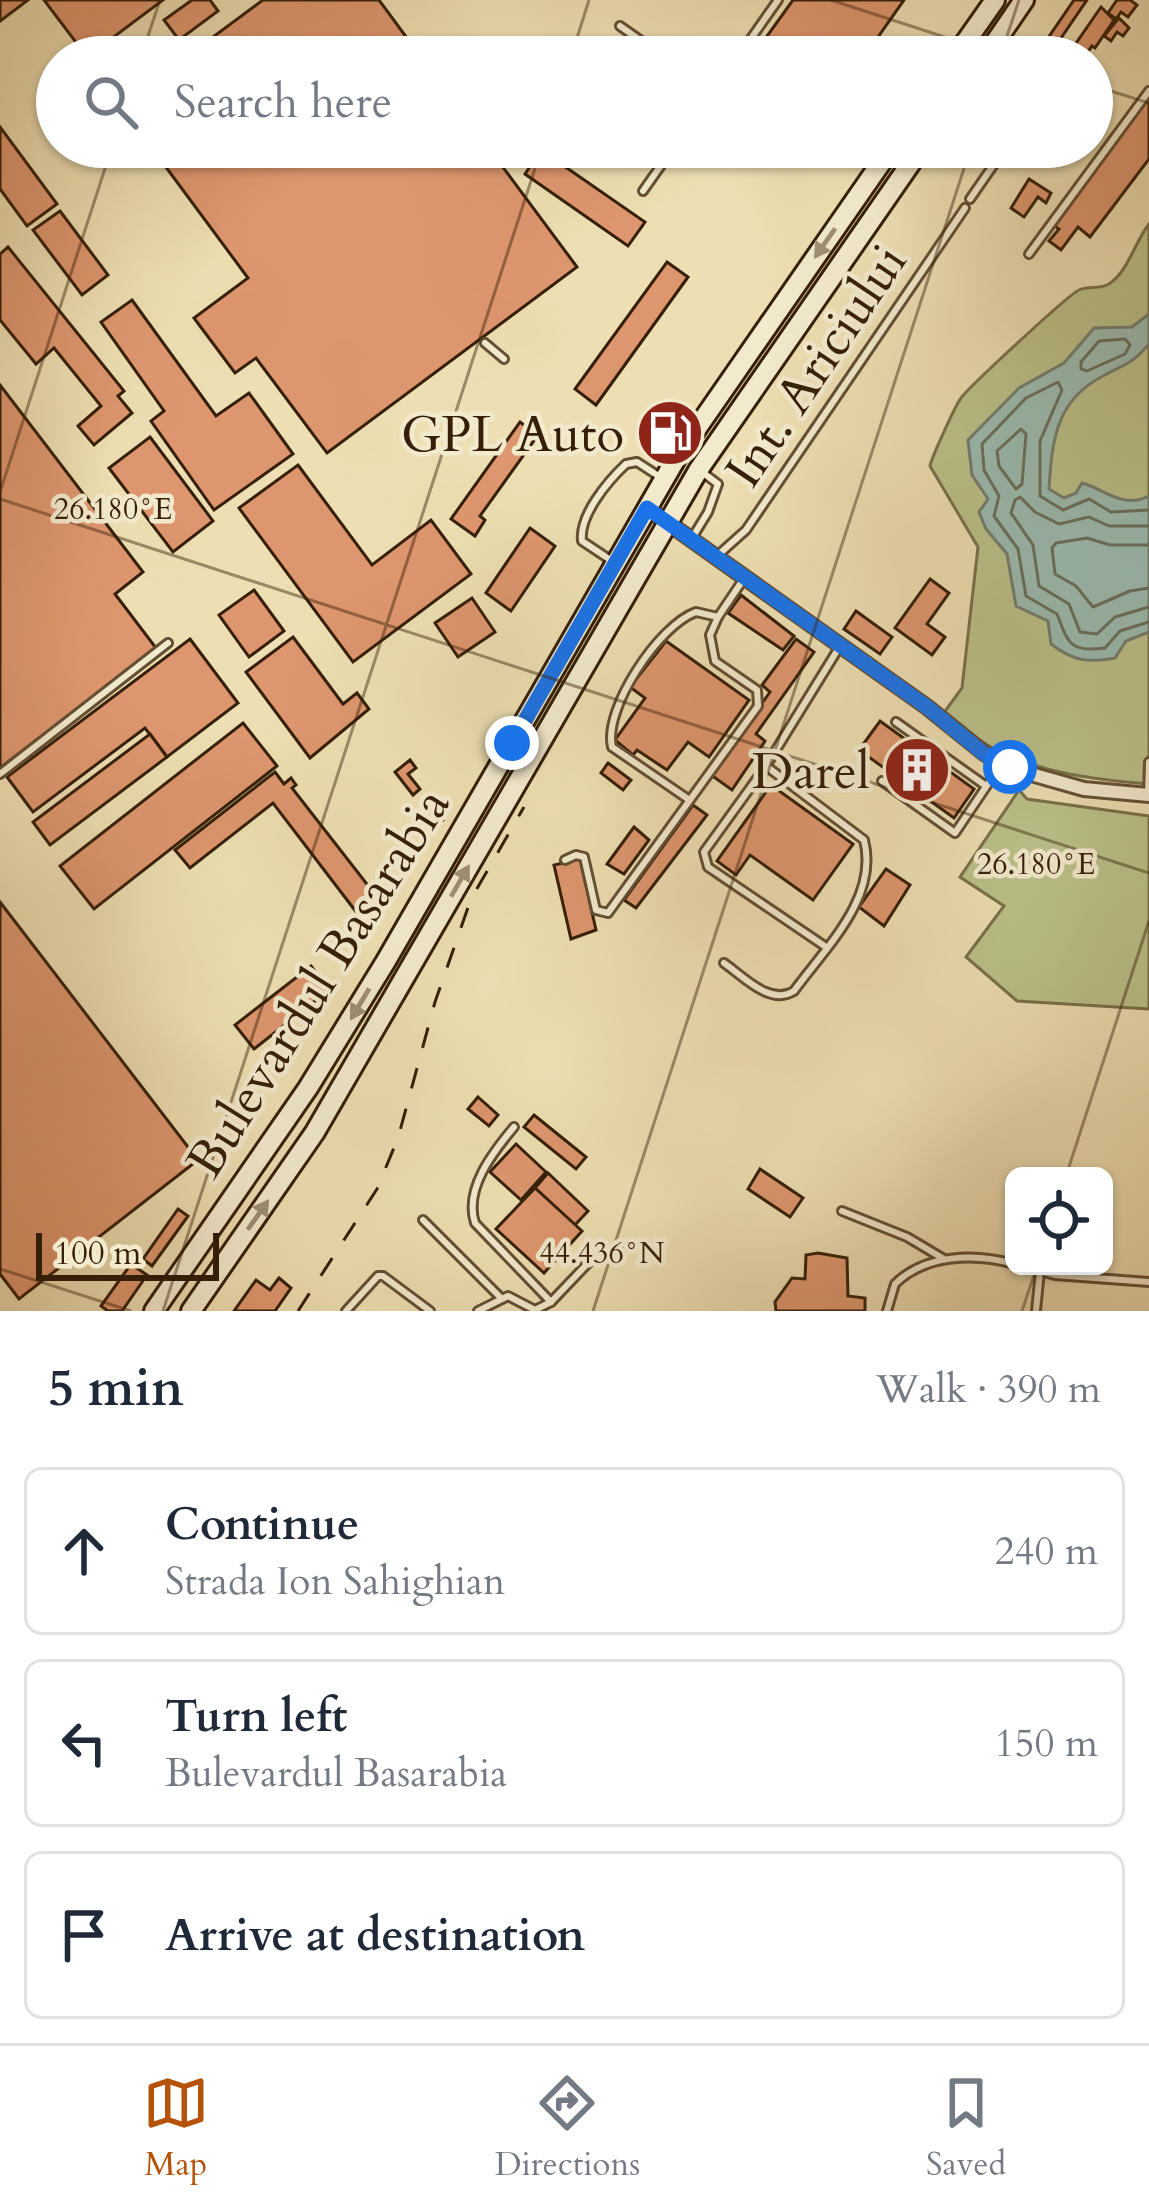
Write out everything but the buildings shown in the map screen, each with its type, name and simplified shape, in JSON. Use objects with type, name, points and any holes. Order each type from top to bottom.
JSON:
[{"type":"main road","points":[[970,36],[995,0]]},
{"type":"main road","points":[[999,36],[1024,0]]},
{"type":"main road","name":"Bulevardul Basarabia","points":[[154,1311],[308,1088],[664,478],[784,287],[876,168]]},
{"type":"main road","name":"Bulevardul Basarabia","points":[[191,1311],[315,1132],[698,470],[907,168]]},
{"type":"street","points":[[647,508],[1002,763],[1084,789],[1148,795]]},
{"type":"lane","points":[[753,36],[778,0]]},
{"type":"lane","points":[[620,26],[634,36]]},
{"type":"lane","points":[[1113,140],[1149,91]]},
{"type":"lane","points":[[644,191],[660,168]]},
{"type":"lane","points":[[970,199],[991,168]]},
{"type":"lane","points":[[1029,254],[1092,168]]},
{"type":"lane","name":"Int. Ariciului","points":[[717,556],[746,530],[965,208]]},
{"type":"lane","points":[[484,343],[504,359]]},
{"type":"lane","points":[[616,564],[582,541],[585,519],[626,464],[637,462],[664,478]]},
{"type":"lane","points":[[692,538],[718,484],[698,470]]},
{"type":"lane","points":[[565,860],[584,857],[596,910],[608,913],[760,698],[757,690],[715,662],[710,635],[746,577]]},
{"type":"lane","points":[[688,799],[609,742],[632,676],[669,629],[696,612],[718,617]]},
{"type":"lane","points":[[0,774],[168,643]]},
{"type":"lane","points":[[826,947],[708,867],[705,847],[766,766],[841,645]]},
{"type":"lane","points":[[896,722],[987,786]]},
{"type":"lane","points":[[1148,795],[1149,762]]},
{"type":"lane","points":[[882,781],[955,833],[1002,763]]},
{"type":"lane","points":[[724,963],[770,995],[786,997],[864,888],[868,865],[864,840],[766,766]]},
{"type":"lane","points":[[514,1126],[493,1153],[471,1210],[475,1223],[551,1302]]},
{"type":"lane","points":[[842,1211],[907,1237],[944,1259]]},
{"type":"lane","points":[[423,1220],[501,1298]]},
{"type":"lane","points":[[478,1311],[508,1296],[534,1311],[551,1302],[592,1259],[621,1250]]},
{"type":"lane","points":[[887,1311],[890,1292],[900,1278],[944,1259],[1005,1262]]},
{"type":"lane","points":[[1036,1311],[1040,1275]]},
{"type":"lane","points":[[1080,1275],[1149,1282]]},
{"type":"lane","points":[[346,1311],[377,1276],[430,1311]]},
{"type":"green space","points":[[1149,224],[1149,784],[1028,763],[985,743],[943,714],[962,688],[978,547],[930,466],[961,398],[1071,296],[1114,280]]},
{"type":"green space","points":[[1019,790],[1027,799],[1149,816],[1149,1009],[1017,1001],[966,957],[1004,906],[960,877]]},
{"type":"water","points":[[1149,314],[1149,344],[1133,360],[1075,397],[1055,438],[1049,489],[1064,498],[1076,493],[1082,483],[1122,499],[1149,496],[1149,632],[1126,641],[1115,658],[1081,659],[1051,644],[1048,621],[1016,606],[1007,554],[986,529],[979,512],[988,499],[972,475],[968,440],[1019,388],[1064,363],[1094,328],[1132,327]]},
{"type":"railway","points":[[298,1311],[377,1189],[398,1138],[435,1002],[471,899],[524,807]]},
{"type":"place","name":"GPL Auto","points":[[670,433]]},
{"type":"place","name":"Darel","points":[[917,770]]},
{"type":"route","points":[[512,743],[647,508],[927,707],[983,753],[1010,767]]}]
